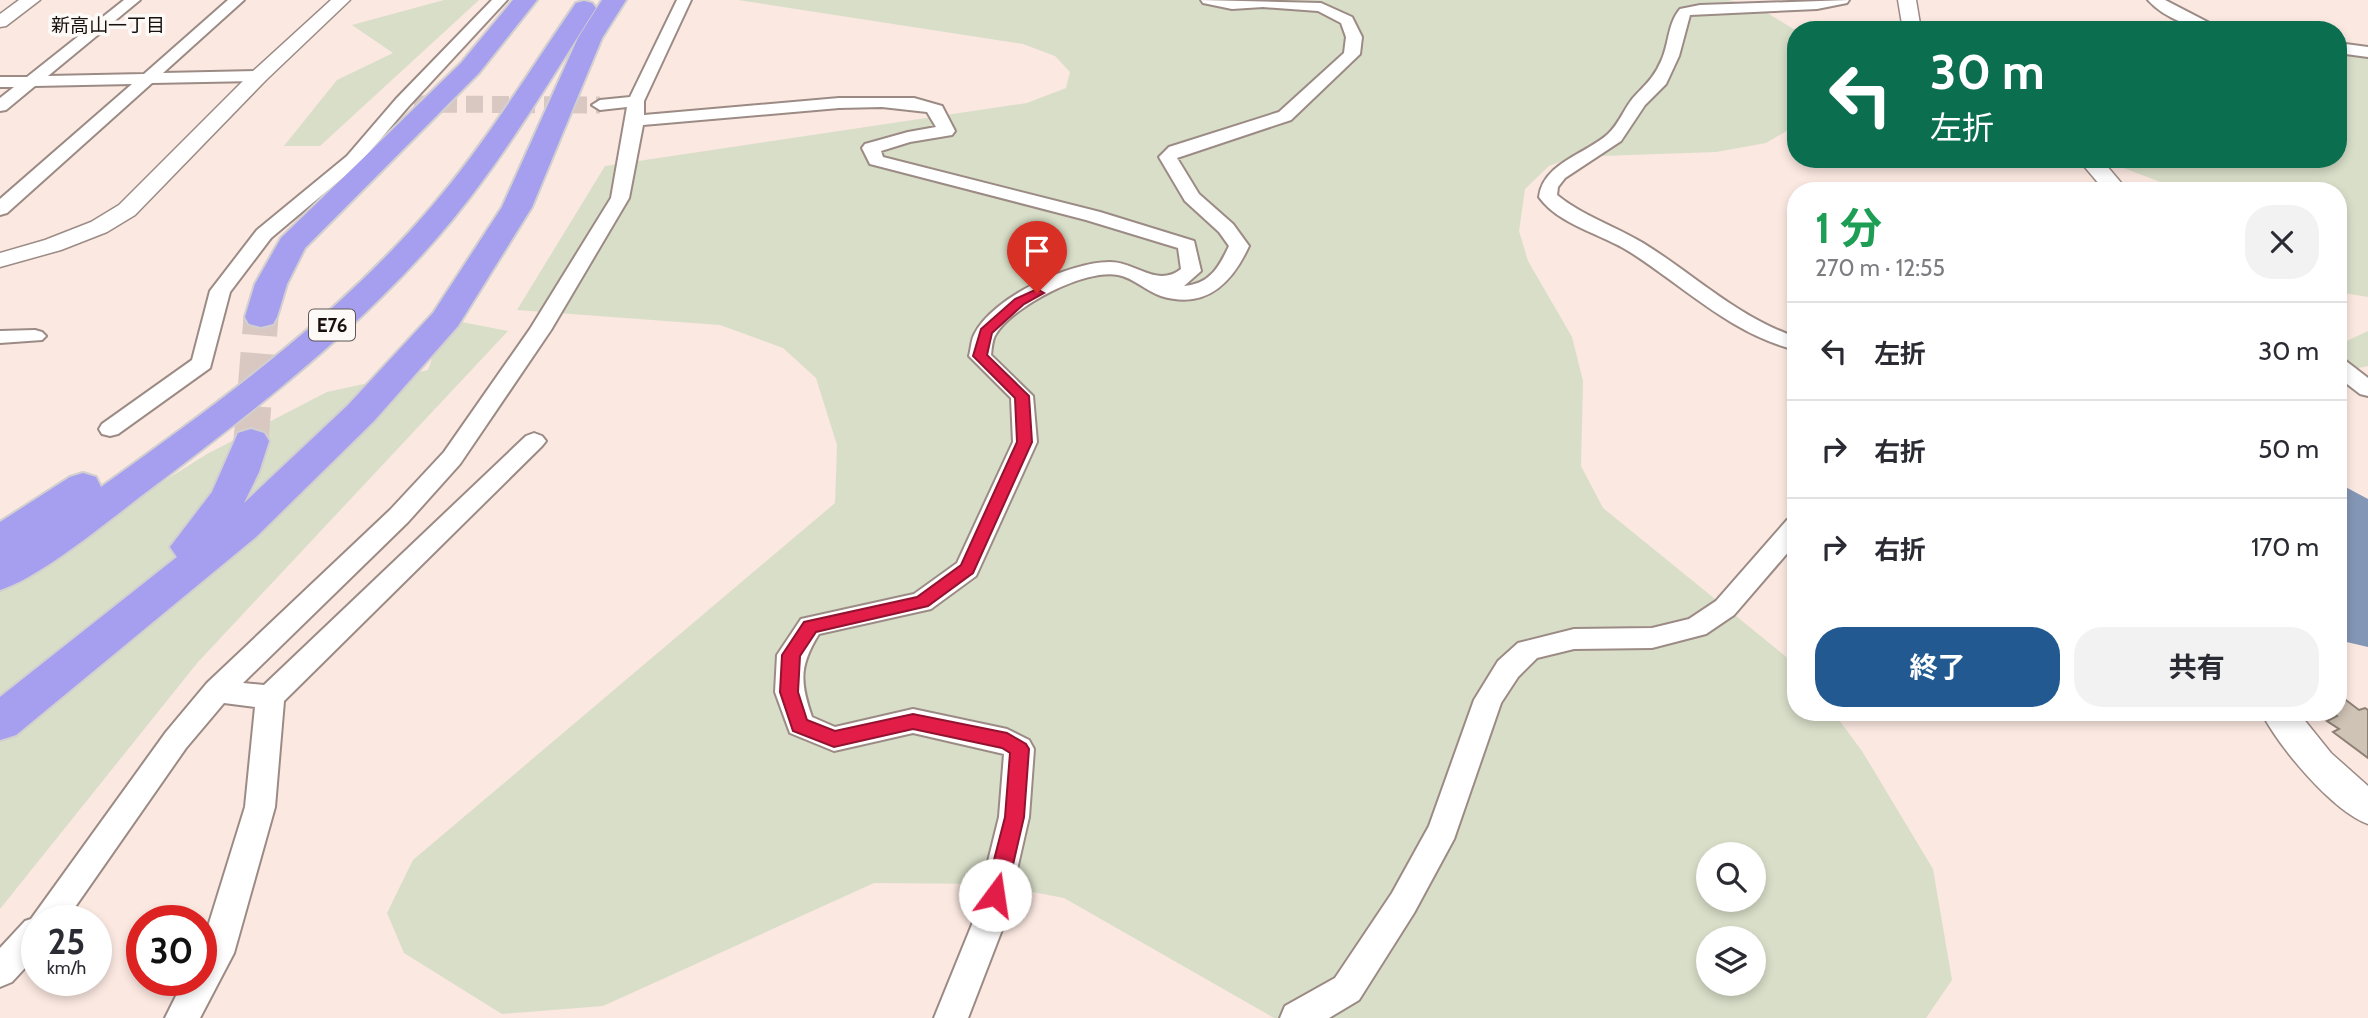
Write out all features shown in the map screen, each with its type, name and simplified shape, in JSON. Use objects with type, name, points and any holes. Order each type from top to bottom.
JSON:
[{"type":"highway","points":[[261,317],[271,284],[292,244],[470,68],[525,0]]},
{"type":"highway","name":"E76","points":[[0,541],[99,475],[211,394],[341,282],[393,229],[444,168],[514,70],[558,0]]},
{"type":"highway","name":"E76","points":[[0,575],[129,486],[242,401],[366,294],[434,223],[478,168],[589,0]]},
{"type":"highway","points":[[0,722],[242,527],[361,413],[446,319],[517,207],[590,38],[614,0]]},
{"type":"highway","points":[[0,710],[173,566],[220,513],[243,471],[251,441]]},
{"type":"street","points":[[0,22],[31,0]]},
{"type":"street","points":[[0,106],[133,0]]},
{"type":"street","points":[[0,209],[237,0]]},
{"type":"street","points":[[0,260],[54,245],[99,227],[127,210],[260,76],[341,0]]},
{"type":"street","points":[[110,429],[202,363],[220,291],[264,234],[353,160],[408,104],[500,0]]},
{"type":"street","points":[[58,905],[176,740],[217,691],[399,516],[452,458],[540,330],[620,198],[635,111],[684,0]]},
{"type":"street","points":[[951,1018],[989,922],[1014,817],[1019,749],[1007,741],[913,721],[834,739],[800,725],[789,692],[791,655],[810,626],[922,602],[967,569],[1025,442],[1022,396],[980,356],[986,332],[1020,301],[1072,276],[1108,267],[1134,273],[1170,292],[1200,292],[1213,287],[1227,271],[1239,246],[1226,228],[1192,197],[1168,157],[1175,151],[1285,116],[1352,54],[1354,37],[1347,20],[1321,7],[1264,3],[1232,5],[1208,0]]},
{"type":"street","points":[[1787,341],[1739,322],[1634,246],[1565,212],[1548,197],[1549,187],[1559,174],[1615,137],[1639,102],[1660,81],[1685,12],[1709,8],[1817,5],[1842,0]]},
{"type":"street","points":[[1907,0],[1910,21]]},
{"type":"street","points":[[2155,0],[2195,21]]},
{"type":"street","points":[[2347,49],[2368,52]]},
{"type":"street","points":[[0,82],[260,76]]},
{"type":"street","points":[[600,105],[635,111],[873,101],[932,106],[940,114],[946,131],[908,137],[871,148],[876,160],[1093,216],[1187,245],[1191,271],[1177,282],[1153,284]]},
{"type":"street","points":[[2097,168],[2109,182]]},
{"type":"street","points":[[0,337],[35,336]]},
{"type":"street","points":[[2347,373],[2368,389]]},
{"type":"street","points":[[182,1018],[217,953],[260,807],[270,697],[534,441]]},
{"type":"street","points":[[1297,1018],[1347,989],[1403,903],[1443,830],[1488,700],[1508,669],[1528,650],[1574,639],[1652,638],[1697,627],[1725,608],[1787,536]]},
{"type":"street","points":[[217,691],[270,697]]},
{"type":"street","points":[[2285,721],[2318,764],[2368,808]]},
{"type":"street","points":[[0,971],[21,949]]},
{"type":"green space","points":[[444,0],[479,0],[320,146],[284,146],[337,80],[393,53],[352,25]]},
{"type":"green space","points":[[738,0],[1729,0],[1759,8],[1787,25],[1787,131],[1766,143],[1716,152],[1573,157],[1549,166],[1525,189],[1519,231],[1528,261],[1572,337],[1583,381],[1581,466],[1603,508],[1787,658],[1787,721],[1840,721],[1862,751],[1933,869],[1952,980],[1926,1018],[1274,1018],[1064,898],[991,884],[874,883],[603,1006],[502,1014],[404,953],[387,913],[413,860],[835,503],[837,445],[816,378],[783,348],[720,325],[517,310],[605,166],[1027,103],[1066,88],[1070,72],[1055,56],[1023,44]]},
{"type":"green space","points":[[2368,49],[2368,297],[2347,294],[2347,182],[2160,182],[2124,168],[2347,168],[2347,51]]},
{"type":"green space","points":[[446,319],[508,331],[198,662],[0,909],[0,584],[207,454],[327,392],[428,370]]},
{"type":"green space","points":[[2368,331],[2368,366],[2347,369],[2347,341]]},
{"type":"water","points":[[2347,488],[2368,499],[2368,647],[2347,642]]},
{"type":"building","points":[[2347,701],[2359,710],[2368,710],[2368,758],[2333,732],[2339,729],[2327,721],[2347,721]]},
{"type":"tunnel","points":[[414,104],[600,105]]},
{"type":"tunnel","points":[[251,441],[261,317]]},
{"type":"district","name":"新高山一丁目","points":[[108,25]]},
{"type":"route","points":[[995,895],[1014,817],[1019,749],[1007,741],[913,721],[834,739],[800,725],[789,692],[791,655],[810,626],[922,602],[967,569],[1025,442],[1022,396],[980,356],[986,332],[1020,301],[1037,293]]}]
